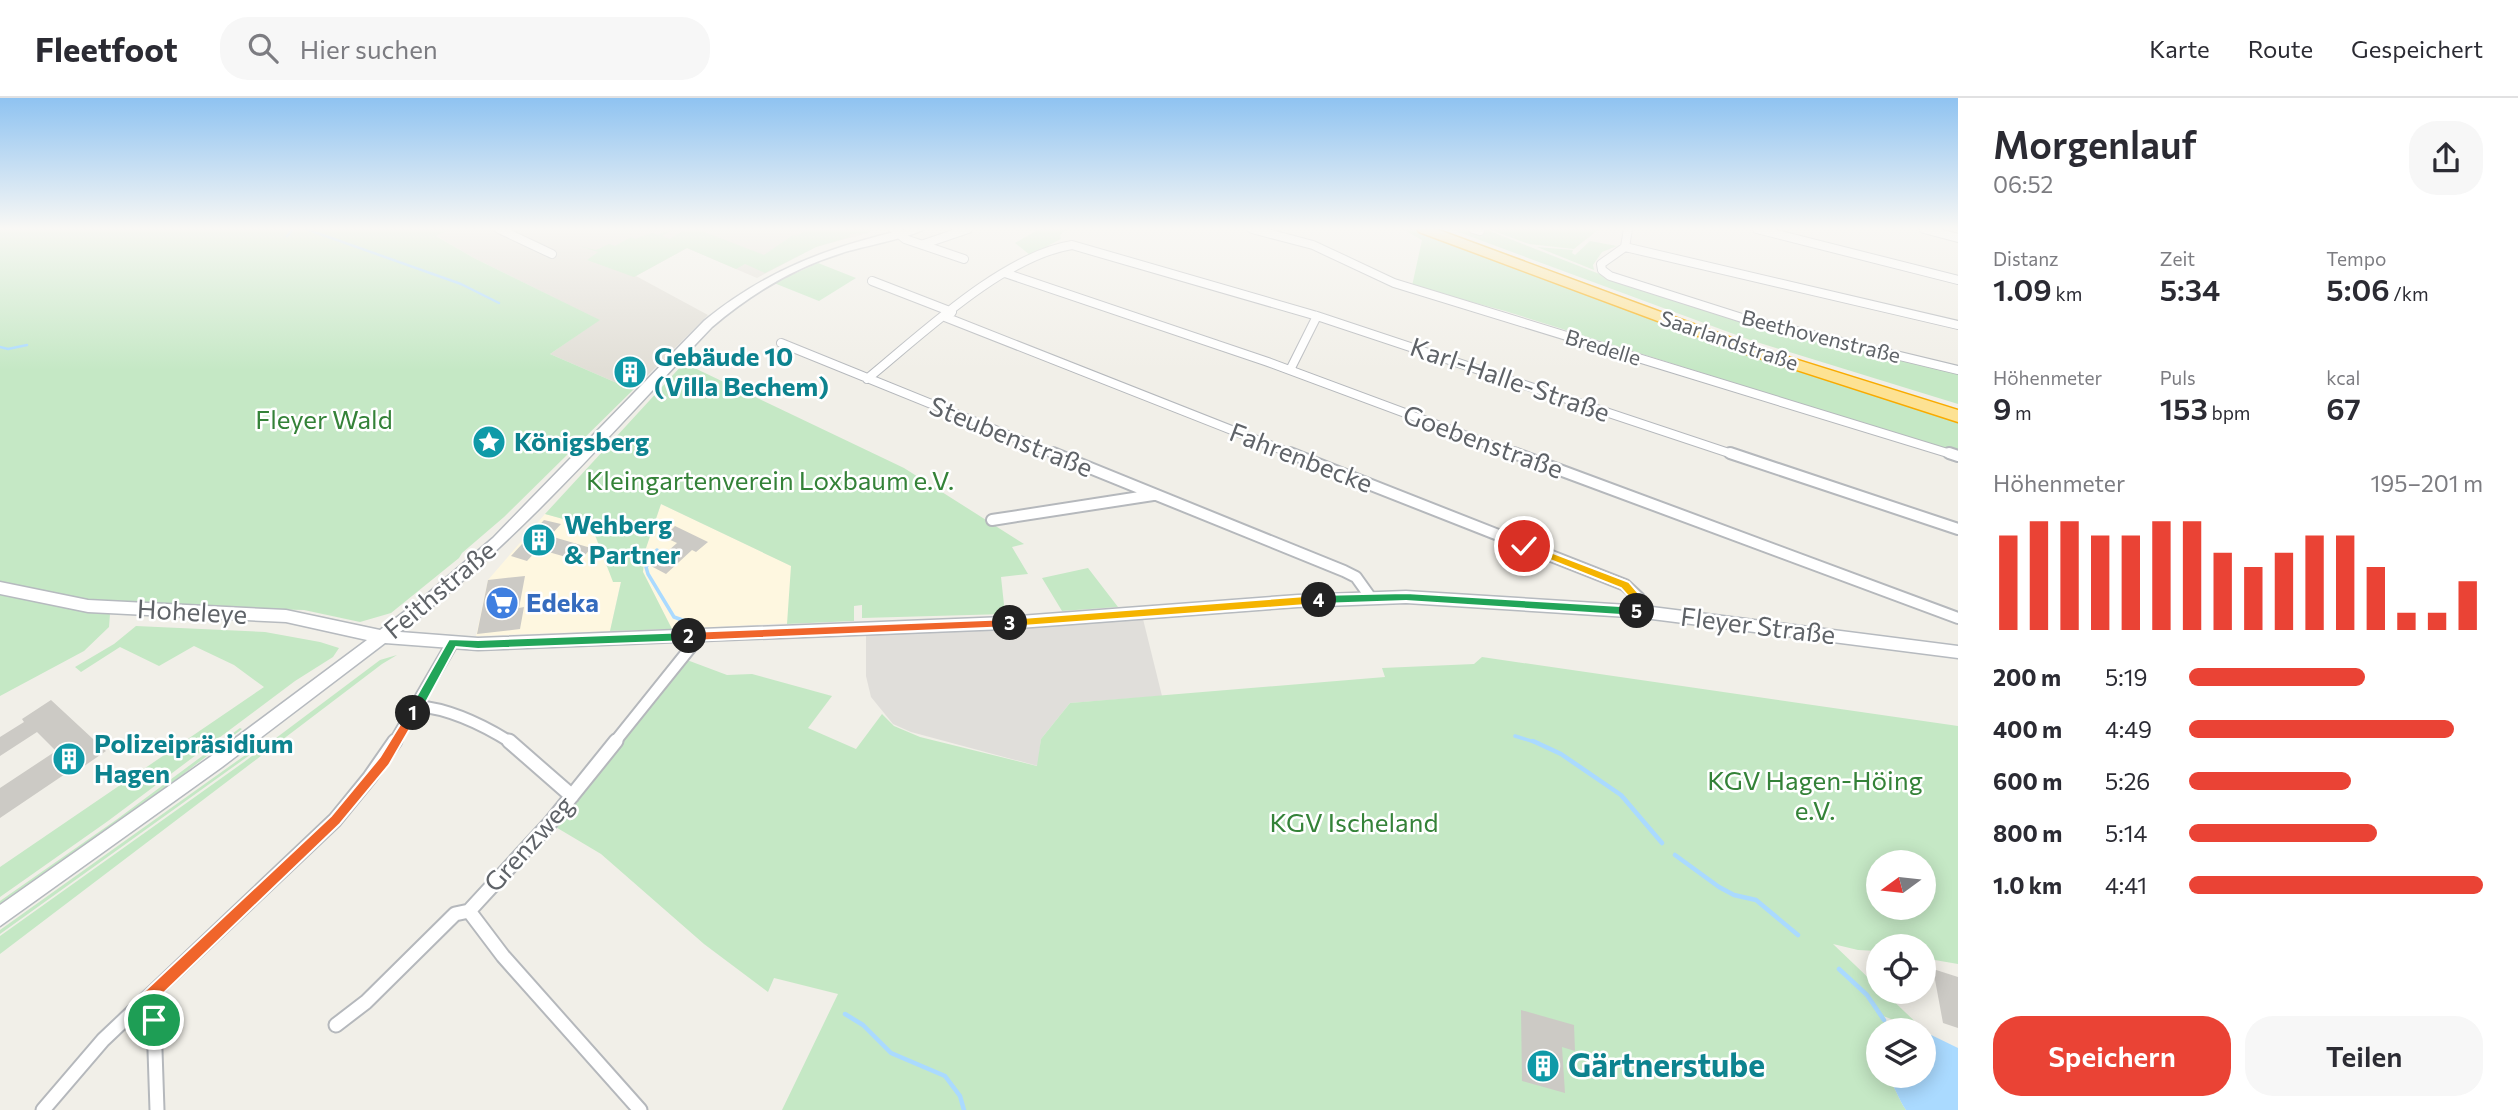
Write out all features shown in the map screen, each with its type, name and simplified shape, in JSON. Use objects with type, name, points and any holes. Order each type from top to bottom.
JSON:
[{"type":"highway","name":"Saarlandstraße","points":[[1551,276],[1747,349],[1958,416]]},
{"type":"highway","name":"Saarlandstraße","points":[[1570,276],[1748,341],[1958,406]]},
{"type":"street","name":"Feithstraße","points":[[0,917],[205,770],[383,637],[498,542],[708,324],[735,302],[777,276]]},
{"type":"street","points":[[867,379],[1002,276]]},
{"type":"street","name":"Goebenstraße","points":[[1015,276],[1290,370],[1958,618]]},
{"type":"street","name":"Karl-Halle-Straße","points":[[1180,276],[1317,316],[1958,529]]},
{"type":"street","name":"Bredelle","points":[[1380,276],[1394,283],[1958,456]]},
{"type":"street","name":"Beethovenstraße","points":[[1615,276],[1742,318],[1958,370]]},
{"type":"street","points":[[1750,276],[1958,325]]},
{"type":"street","name":"Fahrenbecke","points":[[872,281],[948,315],[1625,585],[1639,598],[1644,612]]},
{"type":"street","points":[[1290,370],[1317,316]]},
{"type":"street","name":"Steubenstraße","points":[[781,343],[1356,577],[1371,598]]},
{"type":"street","name":"Steubenstraße","points":[[992,520],[1156,494]]},
{"type":"street","name":"Hoheleye","points":[[0,588],[89,606],[286,616],[383,637]]},
{"type":"street","name":"Fleyer Straße","points":[[383,637],[478,644],[694,636],[1017,623],[1298,601],[1371,598],[1467,600],[1644,612],[1958,652]]},
{"type":"street","name":"Grenzweg","points":[[337,1025],[366,1002],[455,914],[470,911],[572,796],[691,647],[694,636]]},
{"type":"street","points":[[43,1110],[103,1040],[335,820],[384,761],[453,642]]},
{"type":"street","points":[[418,706],[433,707],[484,725],[507,737],[572,796]]},
{"type":"street","points":[[470,911],[503,956],[640,1110]]},
{"type":"street","points":[[139,1006],[154,1020],[157,1110]]},
{"type":"shaded area","points":[[511,276],[636,276],[708,315],[633,390],[550,354],[599,320]]},
{"type":"shaded area","points":[[661,504],[800,570],[794,623],[672,629],[643,572],[645,551]]},
{"type":"shaded area","points":[[545,514],[591,526],[608,570],[621,581],[610,631],[476,636],[488,580]]},
{"type":"shaded area","points":[[1143,619],[1162,696],[1070,703],[1041,739],[1038,766],[911,732],[893,724],[871,697],[866,676],[866,632]]},
{"type":"green space","name":"Fleyer Wald","points":[[0,276],[511,276],[600,320],[550,354],[633,390],[504,517],[459,558],[391,613],[360,622],[304,610],[150,606],[93,599],[84,611],[110,614],[109,627],[84,651],[0,696]]},
{"type":"green space","points":[[789,276],[856,278],[819,301],[774,283]]},
{"type":"green space","points":[[1414,276],[1545,276],[1726,345],[1958,419],[1958,453],[1505,311],[1412,286]]},
{"type":"green space","points":[[1578,276],[1606,276],[1743,319],[1958,373],[1958,404],[1750,340]]},
{"type":"green space","name":"Kleingartenverein Loxbaum e.V.","points":[[684,363],[904,468],[1024,544],[1012,547],[1028,574],[1001,577],[1005,614],[862,618],[862,605],[854,606],[854,621],[787,624],[791,566],[661,504],[645,551],[643,572],[672,629],[610,631],[621,582],[613,582],[592,527],[545,514]]},
{"type":"green space","points":[[1088,568],[1118,607],[1062,611],[1042,578]]},
{"type":"green space","points":[[136,626],[265,632],[339,648],[333,657],[295,681],[108,821],[0,897],[0,867],[264,687],[234,665],[194,646],[159,666],[120,647],[81,672],[75,667],[114,644]]},
{"type":"green space","points":[[397,655],[0,954],[0,936],[244,762],[380,660]]},
{"type":"green space","points":[[1482,657],[1958,726],[1958,964],[1936,960],[1936,934],[1866,934],[1866,950],[1833,944],[1866,976],[1866,1004],[1897,1004],[1911,1018],[1866,1018],[1866,1088],[1894,1088],[1906,1110],[782,1110],[838,994],[774,978],[768,992],[704,944],[601,854],[554,826],[687,660],[727,675],[752,674],[832,696],[808,728],[856,749],[882,714],[894,726],[920,737],[1037,766],[1041,739],[1070,703],[1385,677],[1382,668],[1474,664]]},
{"type":"green space","points":[[242,729],[177,779],[0,904],[0,901],[116,820]]},
{"type":"green space","points":[[265,741],[261,747],[0,934],[0,930]]},
{"type":"water","points":[[1936,1037],[1958,1048],[1958,1110],[1906,1110],[1894,1088],[1936,1088]]},
{"type":"building","name":"Wehberg & Partner","points":[[544,520],[561,524],[550,536],[591,548],[580,561],[538,549],[527,561],[511,556]]},
{"type":"building","points":[[675,526],[708,542],[696,552],[692,550],[666,574],[651,566],[677,543],[664,537]]},
{"type":"building","name":"Edeka","points":[[525,576],[519,608],[524,607],[520,629],[477,634],[488,580]]},
{"type":"building","name":"Polizeipräsidium Hagen","points":[[51,700],[106,751],[77,771],[74,768],[0,818],[0,788],[56,751],[37,732],[0,756],[0,737]]},
{"type":"building","points":[[1936,970],[1958,977],[1958,1028],[1943,1023]]},
{"type":"building","name":"Gärtnerstube","points":[[1521,1010],[1574,1025],[1575,1051],[1562,1047],[1565,1093],[1522,1081]]},
{"type":"waterway","points":[[439,276],[499,303]]},
{"type":"waterway","points":[[0,347],[8,349],[27,345]]},
{"type":"waterway","points":[[657,550],[646,567],[648,574],[674,617],[685,621]]},
{"type":"waterway","points":[[1515,736],[1536,742]]},
{"type":"waterway","points":[[1536,742],[1561,754],[1621,795],[1662,843]]},
{"type":"waterway","points":[[1675,855],[1719,887],[1734,895],[1756,900],[1798,935]]},
{"type":"waterway","points":[[1839,969],[1867,995],[1883,1018]]},
{"type":"waterway","points":[[845,1014],[863,1025],[891,1053],[945,1076],[960,1096],[964,1110]]},
{"type":"place","name":"Gebäude 10 (Villa Bechem)","points":[[630,372]]},
{"type":"place","name":"Königsberg","points":[[489,442]]},
{"type":"place","name":"Wehberg & Partner","points":[[539,540]]},
{"type":"place","name":"Edeka","points":[[502,603]]},
{"type":"place","name":"Polizeipräsidium Hagen","points":[[69,759]]},
{"type":"place","name":"Gärtnerstube","points":[[1543,1066]]},
{"type":"route","points":[[154,1020],[139,1006],[335,820],[362,790],[384,761],[418,706],[453,642],[478,644],[1005,623],[1353,598],[1406,597],[1644,612],[1639,598],[1625,585],[1524,546]]},
{"type":"park label","name":"KGV Hagen-Höing e.V.","points":[[1815,796]]},
{"type":"park label","name":"KGV Ischeland","points":[[1354,823]]}]
